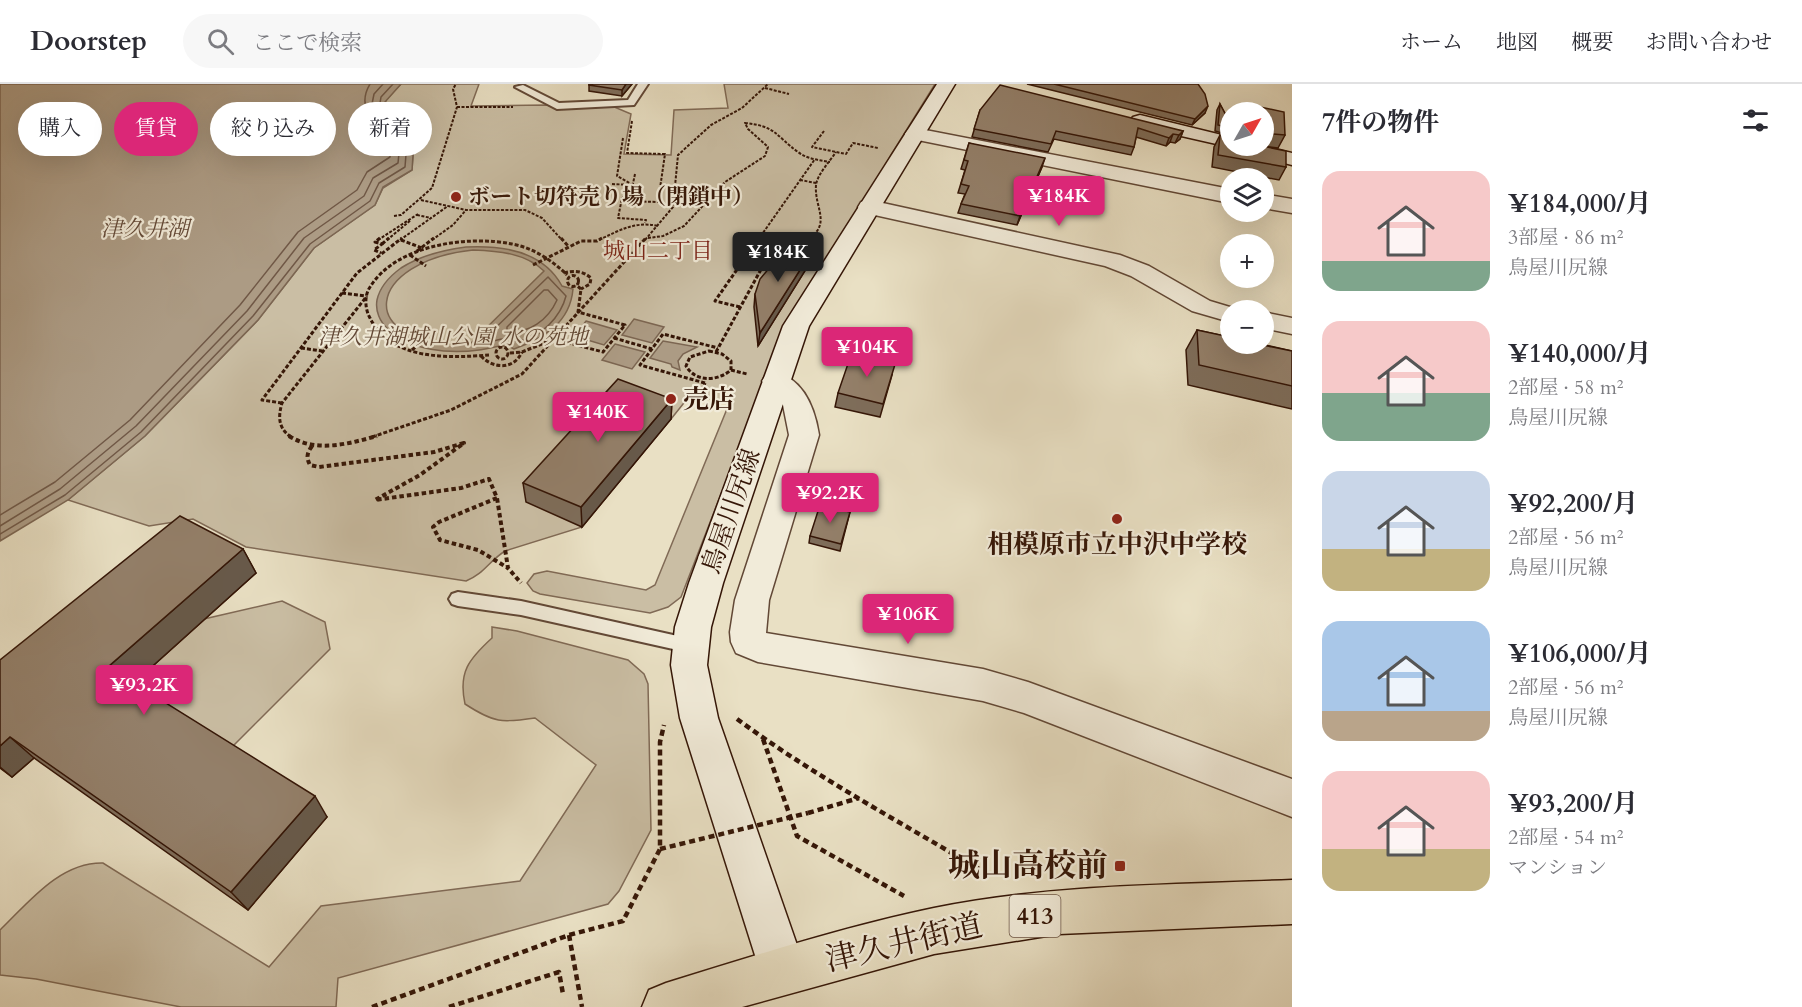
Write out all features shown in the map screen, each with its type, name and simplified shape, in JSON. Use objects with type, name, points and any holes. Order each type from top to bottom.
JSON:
[{"type":"highway","name":"津久井街道","points":[[666,1007],[783,971],[934,931],[1059,912],[1292,902]]},
{"type":"street","name":"鳥屋川尻線","points":[[783,971],[699,718],[690,676],[691,646],[698,606],[796,326],[946,84]]},
{"type":"street","points":[[1119,115],[1220,140]]},
{"type":"street","points":[[915,134],[1220,194]]},
{"type":"street","points":[[1274,155],[1292,159]]},
{"type":"street","points":[[1274,203],[1292,206]]},
{"type":"street","points":[[869,207],[1112,260],[1140,271],[1201,306],[1220,311]]},
{"type":"street","points":[[1274,322],[1292,326]]},
{"type":"street","points":[[776,381],[793,396],[802,411],[804,435],[752,600],[749,642],[758,647],[983,685],[1028,698],[1292,798]]},
{"type":"lane","points":[[520,87],[557,106],[631,103],[643,84]]},
{"type":"lane","points":[[458,599],[521,608],[691,646]]},
{"type":"path","points":[[394,216],[401,215],[421,200],[432,188],[457,107],[453,89],[456,84]]},
{"type":"path","points":[[367,296],[282,403],[278,414],[279,426],[288,436],[312,446],[336,446],[379,435],[507,384],[522,374],[648,238],[673,207],[678,155],[711,125],[742,108],[768,84]]},
{"type":"path","points":[[764,88],[789,94]]},
{"type":"path","points":[[457,107],[557,106]]},
{"type":"path","points":[[621,201],[658,202],[665,154],[627,153],[633,114]]},
{"type":"path","points":[[648,238],[663,238],[673,234],[687,224],[723,183],[765,156],[768,147],[748,129],[745,123],[757,124],[776,131],[798,152],[830,162]]},
{"type":"path","points":[[824,131],[812,147],[846,154],[853,143],[880,149]]},
{"type":"path","points":[[623,138],[617,176],[633,185]]},
{"type":"path","points":[[717,350],[765,262],[817,234],[821,226],[816,183],[836,152]]},
{"type":"path","points":[[740,307],[715,301],[815,159]]},
{"type":"path","points":[[635,174],[632,192],[622,197],[618,218],[646,220],[645,223]]},
{"type":"path","points":[[800,180],[816,183]]},
{"type":"path","points":[[612,184],[633,185]]},
{"type":"path","points":[[421,200],[466,210],[525,210],[542,218],[568,247]]},
{"type":"path","points":[[282,403],[262,400],[357,273],[381,253],[448,206]]},
{"type":"path","points":[[466,210],[453,225],[385,271],[370,288],[366,309],[374,326],[390,341],[411,351],[452,357],[489,355]]},
{"type":"path","points":[[382,244],[375,242],[418,214],[432,218]]},
{"type":"path","points":[[381,253],[374,250],[418,214]]},
{"type":"path","points":[[534,264],[581,241],[597,241],[630,225],[645,223],[658,226]]},
{"type":"path","points":[[401,240],[422,248]]},
{"type":"path","points":[[410,256],[441,246],[486,242],[512,244],[547,258],[565,274],[581,272],[588,275],[591,278],[590,284],[581,289]]},
{"type":"path","points":[[410,256],[426,266]]},
{"type":"path","points":[[745,257],[765,262]]},
{"type":"path","points":[[576,285],[581,289]]},
{"type":"path","points":[[578,312],[581,289]]},
{"type":"path","points":[[342,293],[367,296]]},
{"type":"path","points":[[510,353],[505,349],[495,353],[501,358],[554,339],[603,352],[625,325],[578,312]]},
{"type":"path","points":[[663,334],[717,350],[731,361],[731,370],[721,377],[705,381],[640,365],[652,349],[663,334]]},
{"type":"path","points":[[411,351],[424,339]]},
{"type":"path","points":[[614,339],[652,349]]},
{"type":"path","points":[[301,348],[322,351]]},
{"type":"path","points":[[705,381],[688,370],[687,361],[695,353],[717,350]]},
{"type":"path","points":[[481,356],[492,364],[504,365],[516,361],[522,352]]},
{"type":"path","points":[[700,396],[705,381]]},
{"type":"path","points":[[312,446],[307,453],[307,459],[310,465],[319,467],[434,452],[464,443],[420,475],[375,500],[462,488],[489,479],[497,498],[505,551]]},
{"type":"path","points":[[497,498],[468,512],[439,522],[433,527],[440,540],[478,550],[508,568]]},
{"type":"path","points":[[372,1007],[569,935],[622,921],[660,849],[660,742],[664,724]]},
{"type":"path","points":[[743,725],[859,798],[979,869]]},
{"type":"path","points":[[763,738],[797,836],[907,897]]},
{"type":"path","points":[[660,849],[808,813],[859,798]]},
{"type":"path","points":[[569,935],[582,1007]]},
{"type":"path","points":[[449,1007],[559,972],[563,994]]},
{"type":"green space","name":"津久井湖城山公園 水の苑地","points":[[401,84],[479,84],[471,106],[612,106],[631,114],[624,154],[671,155],[674,110],[728,108],[724,84],[935,84],[891,155],[758,399],[681,597],[668,607],[650,613],[540,594],[533,591],[527,583],[534,574],[547,571],[646,590],[655,585],[729,404],[691,394],[671,419],[618,399],[582,527],[505,551],[466,581],[246,547],[193,519],[149,526],[68,500],[145,436],[258,320],[314,248],[375,205],[383,188],[412,170],[413,156],[432,156],[432,102],[385,101]]},
{"type":"green space","points":[[282,601],[325,622],[330,649],[226,753],[126,690],[204,619]]},
{"type":"green space","points":[[492,627],[517,631],[628,660],[644,674],[648,684],[651,830],[619,891],[608,904],[338,978],[336,1007],[181,1007],[36,979],[0,975],[0,930],[34,896],[59,876],[87,864],[103,863],[269,967],[321,906],[520,881],[596,765],[535,718],[514,721],[499,720],[484,715],[465,704],[464,675],[477,653],[492,638]]},
{"type":"water","name":"津久井湖","points":[[0,84],[401,84],[385,102],[348,102],[348,156],[413,156],[412,170],[383,187],[375,205],[314,248],[258,320],[145,436],[68,500],[0,541]]},
{"type":"water","points":[[494,247],[508,249],[533,258],[554,274],[562,286],[573,289],[567,311],[554,328],[514,349],[501,346],[468,351],[443,351],[419,346],[397,336],[380,320],[377,312],[378,295],[383,286],[393,274],[409,263],[457,248]],"holes":[[[473,250],[502,252],[520,257],[529,260],[544,271],[469,345],[431,341],[405,332],[390,318],[387,302],[394,285],[411,269],[438,257]]]},
{"type":"water","points":[[634,319],[664,327],[652,343],[622,335]]},
{"type":"water","points":[[586,321],[617,330],[604,345],[574,336]]},
{"type":"water","points":[[663,341],[697,347],[683,354],[678,361],[680,370],[672,367],[671,364],[650,358]]},
{"type":"water","points":[[615,344],[645,352],[632,369],[602,360]]},
{"type":"building","points":[[589,84],[626,84],[622,90]]},
{"type":"building","points":[[1054,84],[1198,84],[1205,94],[1208,106],[1195,119]]},
{"type":"building","points":[[1000,85],[1183,131],[1169,138],[1138,128],[1134,147],[1056,131],[1051,144],[974,129],[980,110]]},
{"type":"building","points":[[1274,110],[1284,112],[1285,135],[1274,134]]},
{"type":"building","points":[[969,143],[1045,158],[1020,216],[961,204],[969,186],[961,184],[968,161],[964,160]]},
{"type":"building","points":[[1274,148],[1286,151],[1286,167],[1224,156],[1274,156]]},
{"type":"building","points":[[819,240],[760,333],[755,294],[760,279],[771,266]]},
{"type":"building","points":[[1197,330],[1220,335],[1220,354],[1274,354],[1274,347],[1292,351],[1292,386],[1199,365]]},
{"type":"building","points":[[852,352],[896,361],[883,404],[838,393]]},
{"type":"building","points":[[618,379],[672,399],[581,507],[523,483]]},
{"type":"building","points":[[820,505],[850,512],[841,544],[810,536]]},
{"type":"building","points":[[180,516],[243,549],[108,667],[315,796],[231,892],[10,737],[0,746],[0,660]]},
{"type":"place","name":"ボート切符売り場（閉鎖中）","points":[[456,197]]},
{"type":"place","name":"売店","points":[[671,399]]},
{"type":"place","name":"相模原市立中沢中学校","points":[[1117,519]]},
{"type":"place","name":"城山高校前","points":[[1120,866]]},
{"type":"district","name":"城山二丁目","points":[[658,251]]}]
